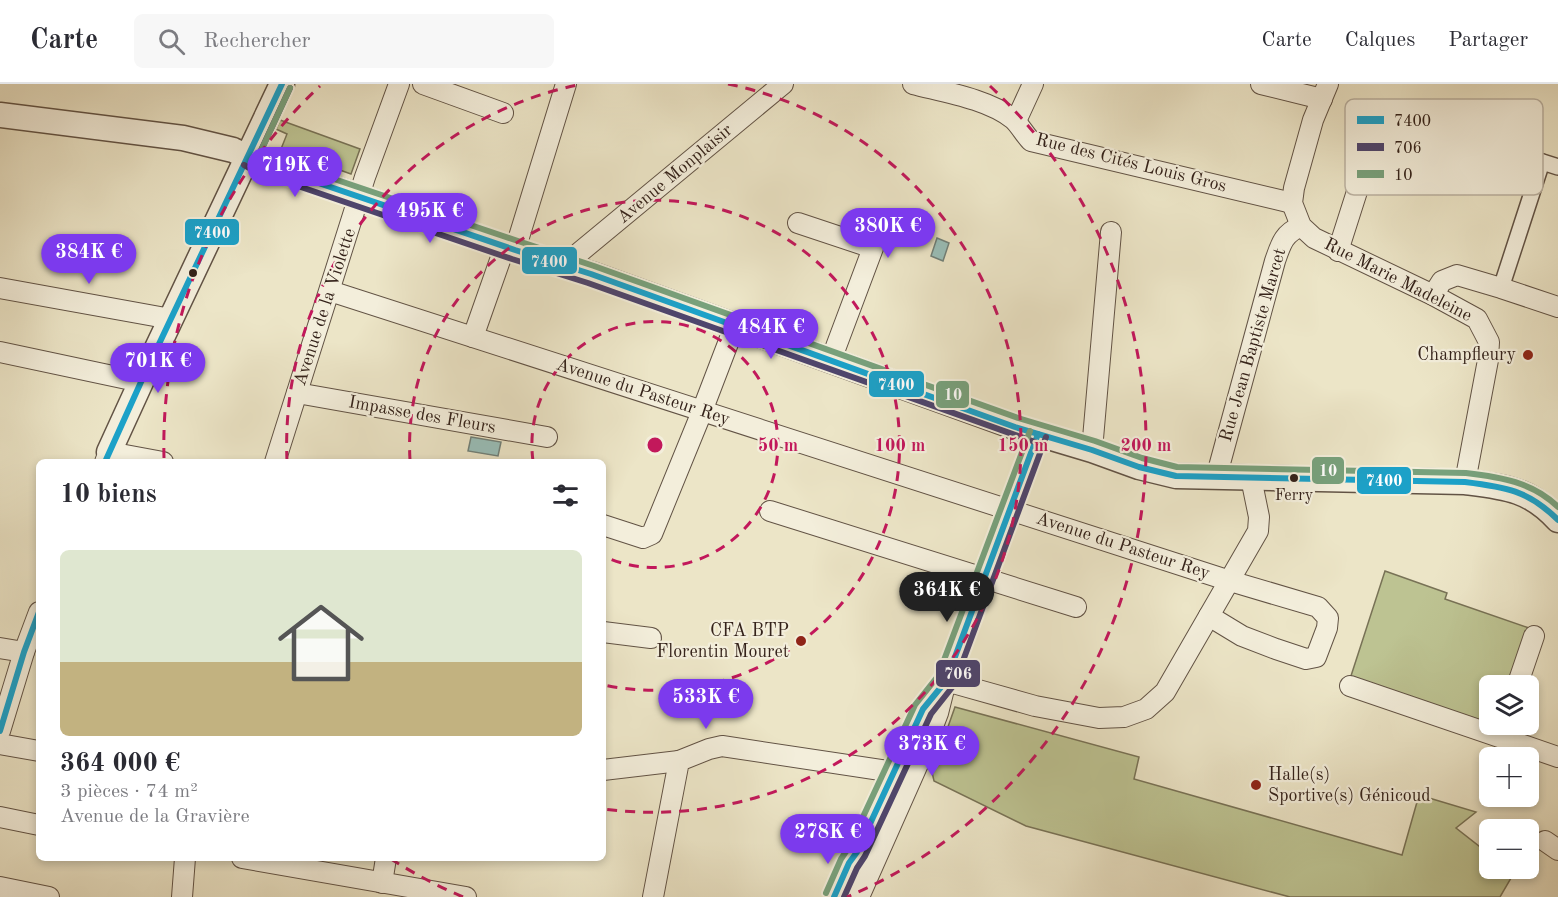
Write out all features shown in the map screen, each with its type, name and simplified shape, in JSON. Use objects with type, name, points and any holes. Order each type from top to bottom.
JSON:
[{"type":"street","points":[[129,459],[107,457],[282,84]]},
{"type":"street","name":"Avenue de la Violette","points":[[276,459],[359,198],[399,84]]},
{"type":"street","points":[[423,84],[503,113]]},
{"type":"street","points":[[473,337],[510,248],[566,84]]},
{"type":"street","name":"Avenue Monplaisir","points":[[571,267],[580,252],[783,84]]},
{"type":"street","name":"Rue des Cités Louis Gros","points":[[915,84],[992,105],[1016,121],[1031,141],[1292,203]]},
{"type":"street","points":[[1016,121],[1032,84]]},
{"type":"street","points":[[1261,84],[1325,91],[1313,120],[1294,188],[1292,203],[1301,226]]},
{"type":"street","points":[[0,115],[183,138],[233,150],[260,163],[359,198],[571,267],[1139,468],[1176,477],[1465,482],[1512,489],[1528,495],[1541,503],[1558,520]]},
{"type":"street","points":[[1543,162],[1558,167]]},
{"type":"street","points":[[1338,251],[1356,195]]},
{"type":"street","points":[[1501,288],[1531,195]]},
{"type":"street","points":[[798,223],[873,248],[831,360]]},
{"type":"street","name":"Rue Marie Madeleine","points":[[1301,226],[1314,238],[1338,251],[1433,295],[1477,319],[1489,342],[1488,360],[1465,482]]},
{"type":"street","name":"Rue Jean Baptiste Marcet","points":[[1216,478],[1282,241],[1290,230],[1301,226]]},
{"type":"street","points":[[1092,450],[1111,232]]},
{"type":"street","points":[[1433,295],[1442,281],[1456,275],[1558,307]]},
{"type":"street","points":[[0,288],[171,319]]},
{"type":"street","name":"Avenue du Pasteur Rey","points":[[330,291],[1230,581],[1318,607],[1328,618],[1327,628],[1316,657],[1306,659],[1242,636],[1209,616]]},
{"type":"street","points":[[606,526],[643,538],[652,534],[735,325]]},
{"type":"street","points":[[0,352],[141,382]]},
{"type":"street","name":"Impasse des Fleurs","points":[[297,393],[547,436]]},
{"type":"street","points":[[859,897],[922,755],[938,713],[946,681],[1038,434]]},
{"type":"street","points":[[946,681],[1035,706],[1099,718],[1124,717],[1146,709],[1165,692],[1258,531],[1259,517],[1251,478]]},
{"type":"street","points":[[770,511],[1076,607]]},
{"type":"street","points":[[0,731],[36,620]]},
{"type":"street","points":[[606,632],[651,638]]},
{"type":"street","points":[[1521,675],[1534,636]]},
{"type":"street","points":[[0,648],[24,652]]},
{"type":"street","points":[[834,897],[923,709],[946,681]]},
{"type":"street","points":[[1350,686],[1479,724]]},
{"type":"street","points":[[1510,735],[1558,757]]},
{"type":"street","points":[[0,744],[36,750]]},
{"type":"street","points":[[606,770],[680,761],[722,746],[894,772]]},
{"type":"street","points":[[653,897],[680,761]]},
{"type":"street","points":[[0,817],[36,824]]},
{"type":"street","points":[[182,897],[184,861]]},
{"type":"street","points":[[259,861],[466,897]]},
{"type":"street","points":[[382,883],[386,861]]},
{"type":"street","points":[[0,887],[49,897]]},
{"type":"green space","points":[[280,120],[360,149],[351,174],[281,149],[287,134],[276,129]]},
{"type":"green space","points":[[1385,571],[1447,593],[1445,599],[1529,628],[1513,675],[1479,675],[1479,723],[1349,682]]},
{"type":"green space","points":[[955,707],[1139,757],[1134,779],[1402,855],[1419,795],[1476,812],[1456,828],[1479,846],[1479,879],[1510,879],[1500,897],[1290,897],[1026,826],[934,781],[932,772]]},
{"type":"water","points":[[937,238],[949,243],[943,261],[931,256]]},
{"type":"water","points":[[471,437],[501,442],[498,456],[468,451]]},
{"type":"transit line","name":"7400","points":[[106,459],[282,84]]},
{"type":"transit line","name":"706","points":[[256,161],[290,88]]},
{"type":"transit line","name":"10","points":[[290,88],[260,153],[263,155],[594,266],[1018,418],[1177,467],[1466,473],[1491,476],[1527,486],[1558,507]]},
{"type":"transit line","name":"7400","points":[[248,157],[515,250],[591,274],[1015,427],[1139,467],[1176,476],[1465,482],[1504,488],[1526,496],[1558,520]]},
{"type":"transit line","name":"706","points":[[244,165],[257,172],[588,283],[1035,442]]},
{"type":"transit line","name":"10","points":[[826,893],[915,705],[938,676],[1030,431]]},
{"type":"transit line","name":"7400","points":[[834,897],[923,709],[946,681],[1038,434]]},
{"type":"transit line","name":"706","points":[[844,897],[931,714],[954,685],[1046,437]]},
{"type":"transit line","name":"7400","points":[[0,731],[36,620]]},
{"type":"place","name":"Champfleury","points":[[1528,355]]},
{"type":"place","name":"Ferry","points":[[1294,478]]},
{"type":"place","name":"CFA BTP Florentin Mouret","points":[[801,641]]},
{"type":"place","name":"Halle(s) Sportive(s) Génicoud","points":[[1256,785]]}]
